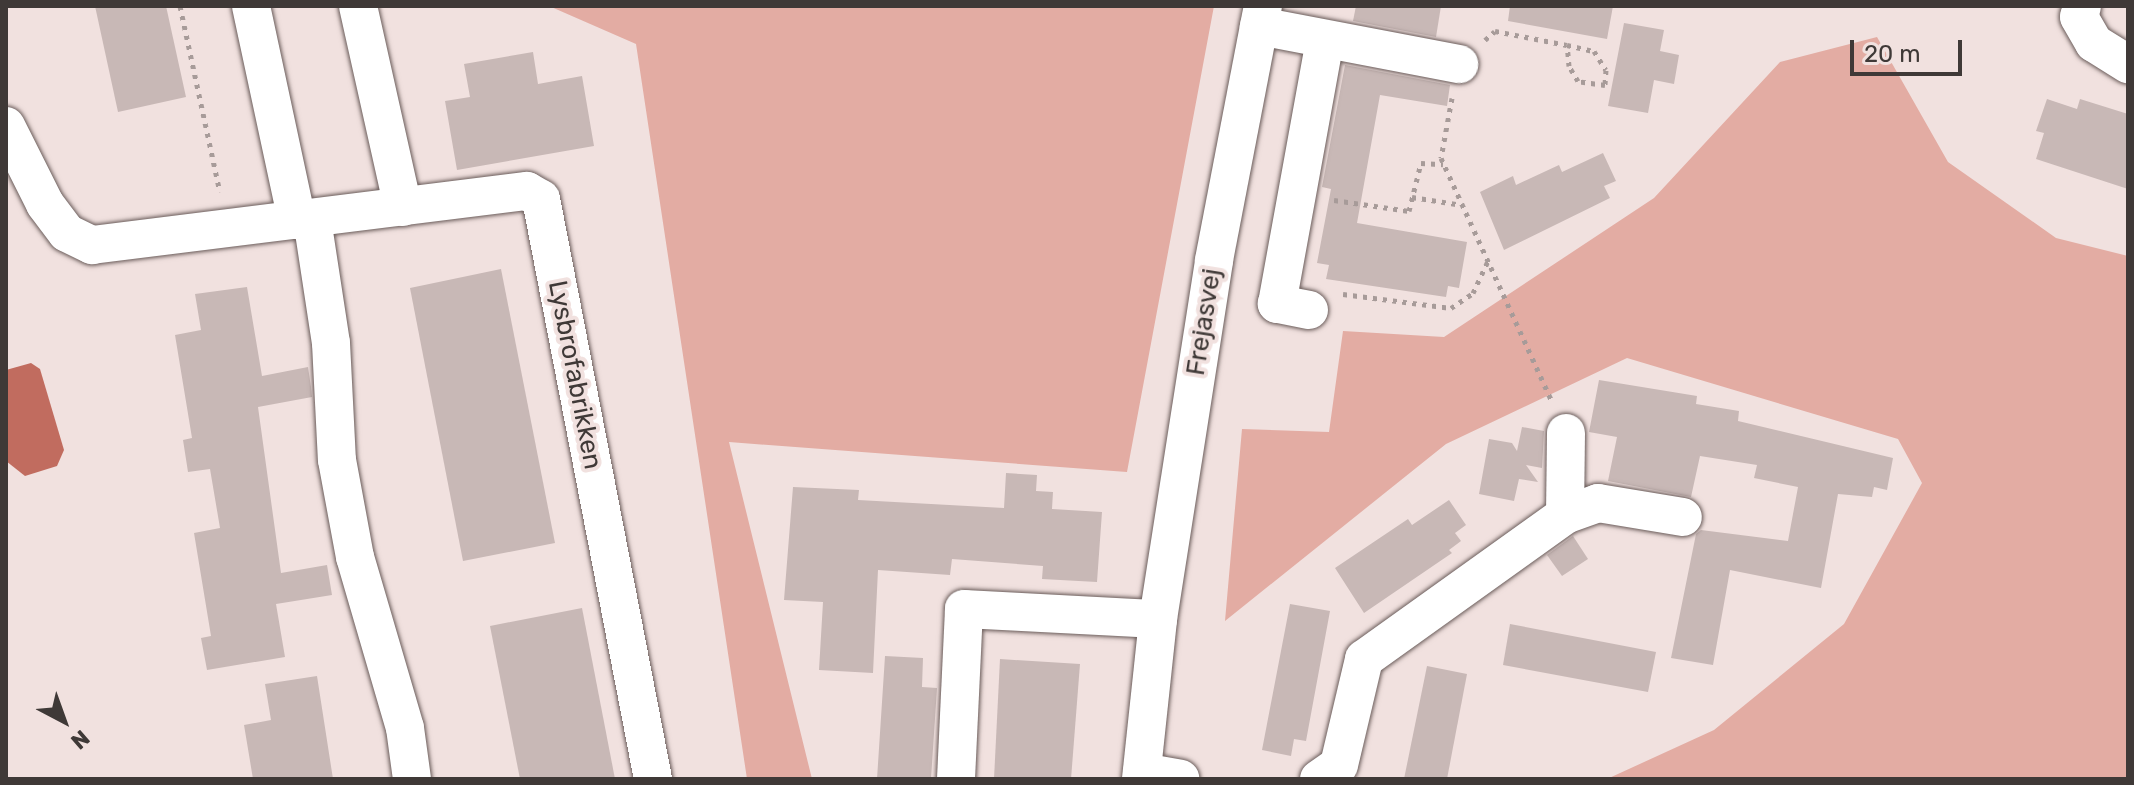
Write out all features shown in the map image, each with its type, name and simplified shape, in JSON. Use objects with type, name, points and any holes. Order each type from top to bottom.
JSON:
[{"type":"street","points":[[251,6],[331,343],[337,460],[355,557],[405,728],[412,779]]},
{"type":"street","points":[[358,6],[403,207]]},
{"type":"street","points":[[2082,6],[2079,17],[2094,43],[2128,64]]},
{"type":"street","name":"Frejasvej","points":[[1180,779],[1142,776],[1158,619],[1214,260],[1261,16],[1325,39],[1459,64]]},
{"type":"street","points":[[1309,310],[1277,304],[1325,39]]},
{"type":"street","name":"Lysbrofabrikken","points":[[6,126],[45,204],[67,233],[92,245],[527,191],[541,199],[653,779]]},
{"type":"street","points":[[1565,515],[1566,433]]},
{"type":"street","points":[[1319,779],[1339,765],[1364,659],[1565,515],[1598,503],[1683,517]]},
{"type":"street","points":[[956,779],[964,609],[1158,619]]},
{"type":"path","points":[[180,6],[228,229]]},
{"type":"path","points":[[1566,433],[1443,164],[1459,64],[1495,31],[1567,45],[1594,51],[1606,70],[1605,85],[1578,81],[1569,66],[1567,45]]},
{"type":"path","points":[[1298,194],[1409,211],[1421,163],[1443,164]]},
{"type":"path","points":[[1412,197],[1462,205]]},
{"type":"path","points":[[1309,310],[1330,292],[1451,308],[1473,293],[1488,261]]},
{"type":"shaded area","points":[[549,6],[1214,6],[1127,472],[729,442],[812,779],[747,779],[636,44]]},
{"type":"shaded area","points":[[1877,37],[1948,162],[2056,238],[2128,256],[2128,779],[1607,779],[1714,730],[1844,624],[1922,483],[1898,439],[1627,358],[1446,444],[1225,621],[1242,429],[1329,432],[1343,331],[1444,337],[1654,198],[1780,62]]},
{"type":"shaded area","points":[[31,363],[40,369],[64,450],[57,466],[25,476],[6,461],[6,370]]},
{"type":"building","points":[[95,6],[166,6],[186,97],[118,112]]},
{"type":"building","points":[[1356,6],[1441,6],[1436,37],[1353,21]]},
{"type":"building","points":[[1510,6],[1613,6],[1607,39],[1508,21]]},
{"type":"building","points":[[1624,23],[1664,30],[1660,51],[1679,55],[1674,84],[1654,80],[1648,113],[1608,106]]},
{"type":"building","points":[[533,52],[538,84],[582,76],[594,146],[457,170],[445,101],[470,97],[464,64]]},
{"type":"building","points":[[1345,65],[1450,85],[1447,106],[1380,95],[1357,223],[1467,242],[1459,288],[1448,286],[1446,297],[1326,279],[1329,265],[1317,263],[1331,189],[1322,187]]},
{"type":"building","points":[[2047,99],[2077,109],[2080,99],[2128,114],[2128,189],[2036,159],[2044,133],[2036,131]]},
{"type":"building","points":[[1603,153],[1616,181],[1604,186],[1610,198],[1504,250],[1480,192],[1513,176],[1516,185],[1559,165],[1562,172]]},
{"type":"building","points":[[501,269],[555,543],[463,561],[410,288]]},
{"type":"building","points":[[247,287],[262,376],[308,367],[311,387],[312,397],[258,407],[281,573],[327,565],[332,595],[276,604],[285,657],[207,670],[201,638],[211,636],[194,533],[220,528],[210,469],[188,472],[183,440],[192,438],[175,335],[201,330],[195,294]]},
{"type":"building","points":[[1599,380],[1697,396],[1696,404],[1739,411],[1738,421],[1893,458],[1887,490],[1874,487],[1872,497],[1838,494],[1821,588],[1730,570],[1713,665],[1671,658],[1696,534],[1701,530],[1788,541],[1798,487],[1754,478],[1757,465],[1700,456],[1691,497],[1608,481],[1617,437],[1589,432]]},
{"type":"building","points":[[1522,427],[1544,431],[1542,468],[1526,465],[1538,482],[1519,479],[1514,501],[1479,494],[1489,439],[1512,443],[1517,451]]},
{"type":"building","points":[[1006,473],[1037,475],[1036,491],[1053,492],[1052,509],[1102,512],[1097,582],[1042,579],[1043,566],[952,559],[950,575],[878,570],[873,673],[819,670],[823,602],[784,600],[793,487],[859,490],[858,500],[1004,508]]},
{"type":"building","points":[[1449,500],[1466,525],[1455,533],[1461,541],[1449,550],[1452,553],[1364,613],[1335,568],[1408,519],[1412,525]]},
{"type":"building","points":[[1573,536],[1588,559],[1562,576],[1547,555]]},
{"type":"building","points":[[1290,604],[1330,611],[1306,741],[1294,739],[1291,756],[1262,750]]},
{"type":"building","points":[[582,608],[615,779],[520,779],[490,626]]},
{"type":"building","points":[[1510,624],[1656,652],[1648,692],[1503,665]]},
{"type":"building","points":[[885,656],[923,658],[922,687],[937,688],[931,779],[877,779]]},
{"type":"building","points":[[1000,659],[1080,664],[1071,779],[994,779]]},
{"type":"building","points":[[1427,666],[1467,674],[1447,779],[1404,779]]},
{"type":"building","points":[[317,676],[333,779],[253,779],[244,725],[271,720],[265,684]]}]
